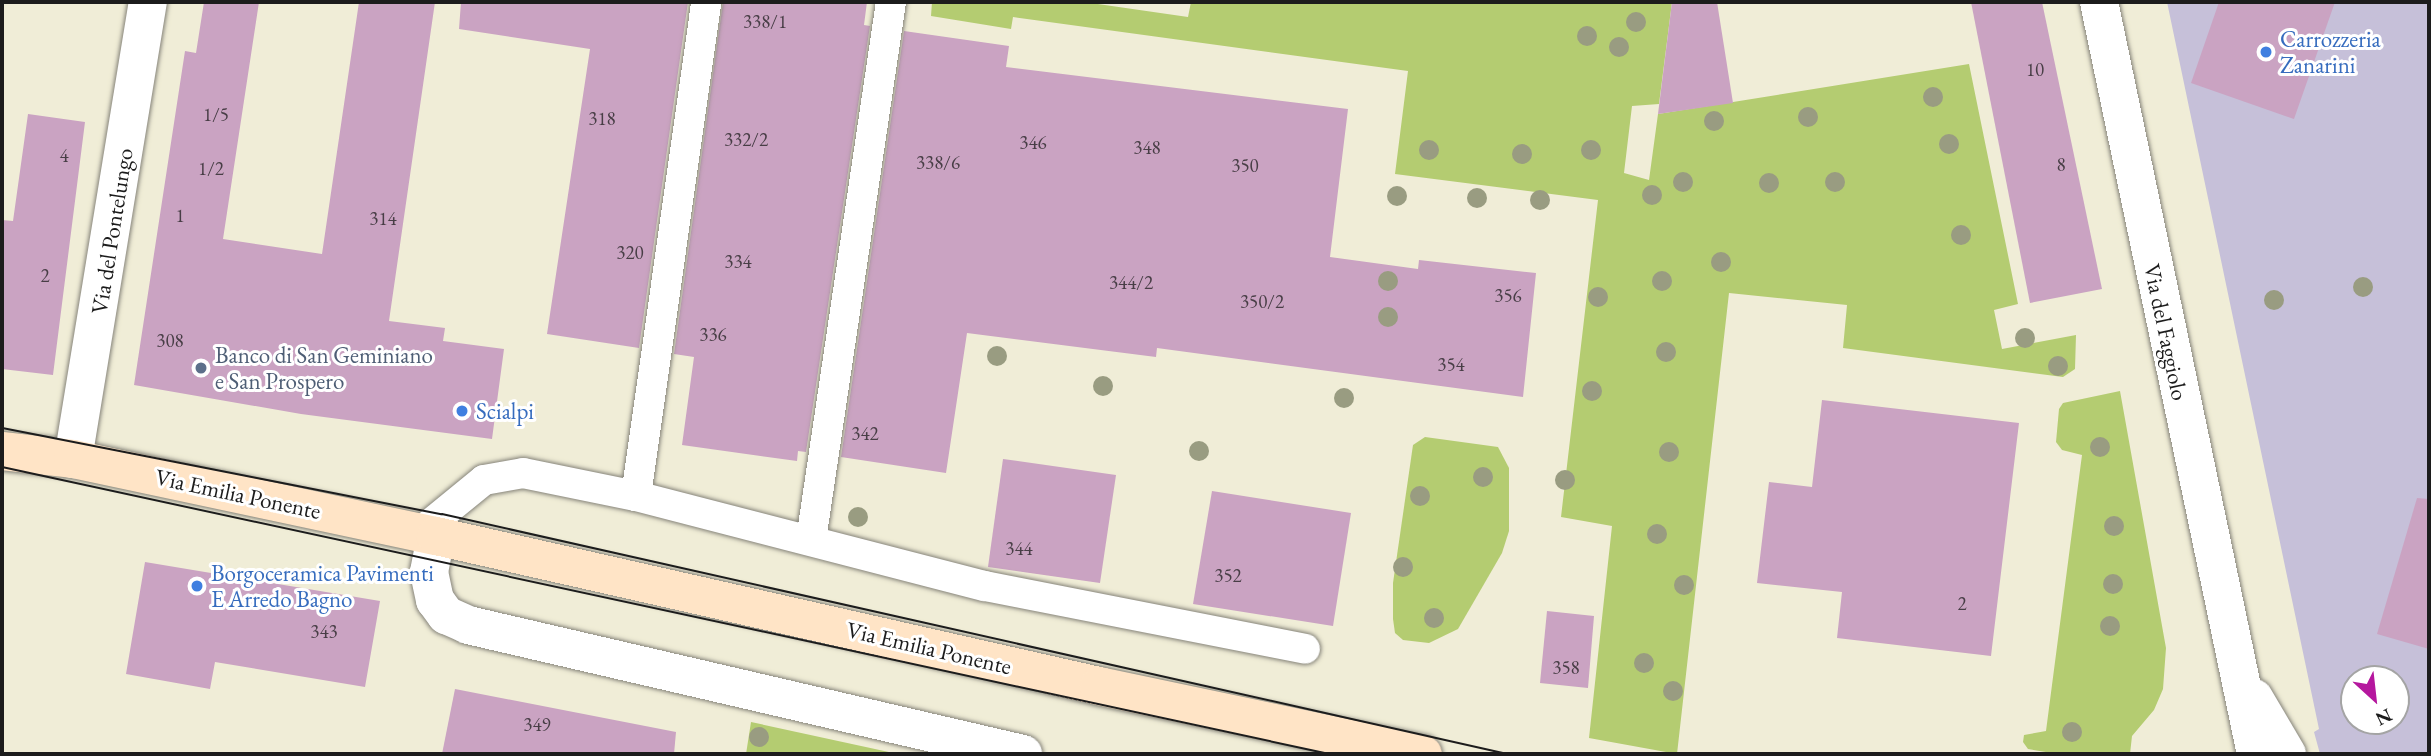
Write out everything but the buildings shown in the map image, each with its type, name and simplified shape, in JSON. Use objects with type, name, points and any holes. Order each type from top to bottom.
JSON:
[{"type":"main road","name":"Via Emilia Ponente","points":[[2,442],[56,456],[428,534],[1099,686],[1423,754]]},
{"type":"main road","name":"Via Emilia Ponente","points":[[2,451],[56,456]]},
{"type":"street","name":"Via del Pontelungo","points":[[56,456],[148,2]]},
{"type":"street","name":"Via del Faggiolo","points":[[2099,2],[2234,663],[2256,754]]},
{"type":"street","points":[[428,534],[429,572],[436,600],[446,615],[468,625],[1023,754]]},
{"type":"street","name":"Via del Faggiolo","points":[[2234,663],[2287,754]]},
{"type":"lane","points":[[636,496],[706,2]]},
{"type":"lane","points":[[811,540],[891,2]]},
{"type":"lane","points":[[428,534],[484,480],[503,474],[523,473],[636,496],[996,589],[1144,614],[1305,649]]},
{"type":"shaded area","points":[[2167,2],[2429,2],[2429,754],[2320,754],[2314,732],[2319,729]]},
{"type":"green space","points":[[932,2],[1084,2],[1188,17],[1191,2],[1672,2],[1659,104],[1632,106],[1624,173],[1649,180],[1658,114],[1969,64],[2018,304],[1994,310],[2002,349],[2076,335],[2075,369],[2063,377],[1843,348],[1847,305],[1729,293],[1677,754],[1589,738],[1612,526],[1561,517],[1598,200],[1395,174],[1408,71],[1013,17],[1011,29],[931,16]]},
{"type":"green space","points":[[2120,391],[2166,648],[2163,689],[2154,710],[2132,736],[2130,754],[2058,754],[2028,749],[2023,742],[2024,735],[2046,731],[2082,455],[2062,450],[2056,442],[2059,409],[2063,403]]},
{"type":"green space","points":[[1425,437],[1498,447],[1509,468],[1509,531],[1502,553],[1458,629],[1429,643],[1403,640],[1395,633],[1393,619],[1393,583],[1413,445]]},
{"type":"green space","points":[[751,722],[898,754],[746,754]]},
{"type":"tram line","points":[[2,428],[442,514],[1507,754]]},
{"type":"tram line","points":[[2,467],[1329,754]]},
{"type":"place","name":"Carrozzeria Zanarini","points":[[2266,52]]},
{"type":"place","name":"Banco di San Geminiano e San Prospero","points":[[201,368]]},
{"type":"place","name":"Scialpi","points":[[462,411]]},
{"type":"place","name":"Borgoceramica Pavimenti E Arredo Bagno","points":[[197,586]]}]
